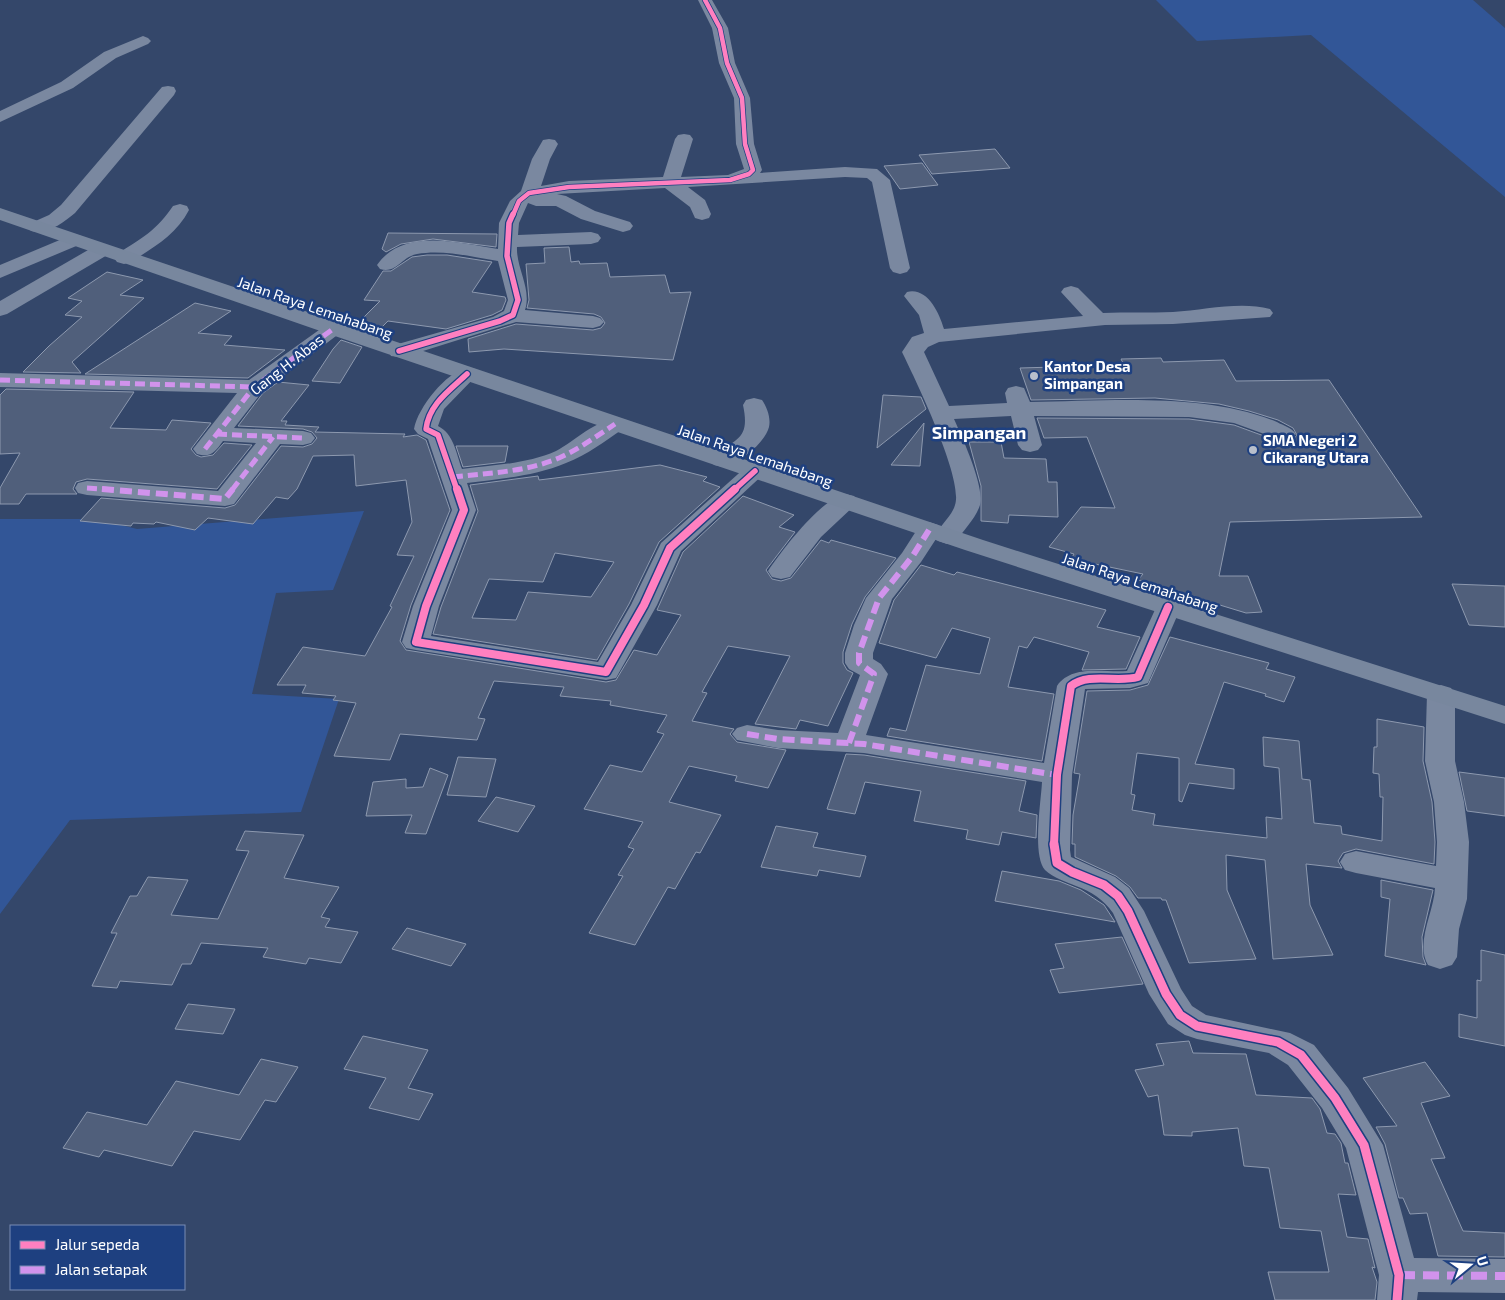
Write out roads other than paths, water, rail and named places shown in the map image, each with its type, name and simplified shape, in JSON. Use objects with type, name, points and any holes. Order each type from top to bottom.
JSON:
[{"type":"main road","name":"Jalan Raya Lemahabang","points":[[0,214],[333,329],[938,533],[1505,715]]},
{"type":"street","points":[[705,0],[720,28],[727,63],[742,98],[745,144],[753,170],[750,174],[730,180]]},
{"type":"street","points":[[0,117],[67,85],[110,55],[143,41]]},
{"type":"street","points":[[38,227],[56,219],[68,209],[168,92]]},
{"type":"street","points":[[670,183],[684,139]]},
{"type":"street","points":[[513,315],[518,300],[508,249],[509,223],[524,197],[549,144]]},
{"type":"street","points":[[524,197],[563,188],[845,172],[871,173],[881,180],[900,268]]},
{"type":"street","points":[[670,183],[698,204],[702,214]]},
{"type":"street","points":[[524,197],[558,200],[588,216],[623,226]]},
{"type":"street","points":[[0,310],[113,254],[156,237],[175,222],[180,210]]},
{"type":"street","points":[[387,265],[403,251],[418,248],[508,249],[590,238]]},
{"type":"street","points":[[0,272],[74,240]]},
{"type":"street","points":[[1071,292],[1095,321]]},
{"type":"street","points":[[914,296],[929,314],[935,336]]},
{"type":"street","points":[[849,743],[874,674],[871,670],[858,663],[859,653],[878,598],[912,557],[969,503],[963,473],[940,413],[913,352],[920,342],[935,336],[1095,321],[1173,318],[1228,313],[1263,313]]},
{"type":"street","points":[[399,351],[513,315],[593,322]]},
{"type":"street","name":"Gang H. Abas","points":[[273,437],[211,441],[254,387],[333,329]]},
{"type":"street","points":[[467,374],[438,402],[426,419],[426,429],[438,435],[464,510],[426,606],[416,642],[606,672],[644,605],[670,548],[755,471]]},
{"type":"street","points":[[0,380],[254,387]]},
{"type":"street","points":[[966,392],[1013,391],[1021,409],[1030,445]]},
{"type":"street","points":[[722,460],[744,444],[756,431],[758,422],[754,405]]},
{"type":"street","points":[[940,413],[1021,409],[1196,410],[1247,419],[1284,434]]},
{"type":"street","points":[[453,477],[524,468],[550,462],[615,424]]},
{"type":"street","points":[[87,488],[225,499],[273,437],[303,438]]},
{"type":"street","points":[[782,571],[812,532],[845,501]]},
{"type":"street","points":[[1168,607],[1138,677],[1124,680],[1079,680],[1071,686],[1057,774],[1054,850],[1057,863],[1072,872],[1104,884],[1118,896],[1128,911],[1166,994],[1180,1015],[1197,1026],[1278,1042],[1301,1055],[1335,1098],[1364,1145],[1398,1287],[1505,1276]]},
{"type":"street","points":[[1440,957],[1443,929],[1451,899],[1453,842],[1449,802],[1440,761],[1442,694]]},
{"type":"street","points":[[747,734],[849,743],[1057,774]]},
{"type":"street","points":[[1356,862],[1452,880]]},
{"type":"place","name":"Kantor Desa Simpangan","points":[[1034,376]]},
{"type":"place","name":"SMA Negeri 2 Cikarang Utara","points":[[1253,450]]},
{"type":"district","name":"Simpangan","points":[[979,433]]}]
